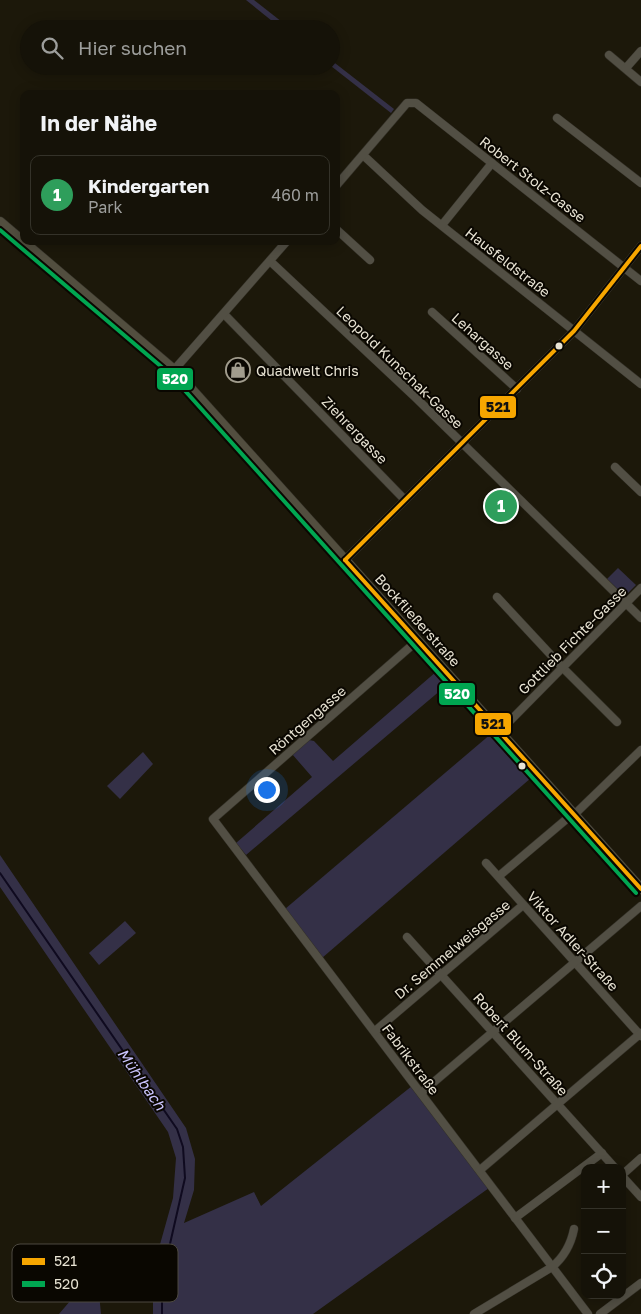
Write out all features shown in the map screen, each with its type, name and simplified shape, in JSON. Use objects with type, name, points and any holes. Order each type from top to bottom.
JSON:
[{"type":"main road","name":"Bockfließerstraße","points":[[0,222],[20,239]]},
{"type":"main road","name":"Bockfließerstraße","points":[[27,245],[174,370],[641,889]]},
{"type":"street","points":[[626,68],[641,52]]},
{"type":"street","points":[[608,54],[641,82]]},
{"type":"street","name":"Robert Stolz-Gasse","points":[[363,155],[407,103],[416,103],[641,281]]},
{"type":"street","points":[[557,118],[641,183]]},
{"type":"street","points":[[340,181],[363,155]]},
{"type":"street","name":"Hausfeldstraße","points":[[363,155],[422,210],[641,384]]},
{"type":"street","points":[[442,225],[492,163]]},
{"type":"street","points":[[340,233],[370,260]]},
{"type":"street","points":[[174,370],[284,245]]},
{"type":"street","points":[[345,560],[574,331],[641,246]]},
{"type":"street","name":"Leopold Kunschak-Gasse","points":[[270,261],[416,398],[641,618]]},
{"type":"street","name":"Lehargasse","points":[[432,312],[517,389]]},
{"type":"street","name":"Ziehrergasse","points":[[224,314],[405,500]]},
{"type":"street","points":[[615,467],[641,492]]},
{"type":"street","name":"Gottlieb Fichte-Gasse","points":[[500,731],[641,588]]},
{"type":"street","points":[[497,597],[563,668],[617,722]]},
{"type":"street","name":"Röntgengasse","points":[[214,819],[418,640]]},
{"type":"street","points":[[499,876],[574,814],[641,750]]},
{"type":"street","name":"Fabrikstraße","points":[[214,819],[588,1314]]},
{"type":"street","name":"Viktor Adler-Straße","points":[[486,863],[640,1035]]},
{"type":"street","name":"Dr. Semmelweisgasse","points":[[375,1031],[523,905]]},
{"type":"street","points":[[421,1093],[641,906]]},
{"type":"street","name":"Robert Blum-Straße","points":[[408,937],[612,1164]]},
{"type":"street","points":[[480,1170],[640,1035]]},
{"type":"street","points":[[515,1218],[602,1153]]},
{"type":"street","points":[[626,1171],[641,1158]]},
{"type":"street","points":[[626,1180],[641,1197]]},
{"type":"street","points":[[474,1314],[552,1267],[561,1259],[571,1241],[574,1229]]},
{"type":"street","points":[[600,1314],[641,1283]]},
{"type":"shaded area","points":[[246,0],[254,0],[280,20],[271,20]]},
{"type":"shaded area","points":[[340,67],[394,109],[391,113],[340,73]]},
{"type":"shaded area","points":[[618,568],[636,585],[625,596],[607,579]]},
{"type":"shaded area","points":[[437,671],[448,684],[246,855],[236,843],[312,777],[292,754],[309,740],[314,741],[333,761]]},
{"type":"shaded area","points":[[492,733],[531,778],[322,958],[285,909]]},
{"type":"shaded area","points":[[143,752],[153,764],[120,799],[107,786]]},
{"type":"shaded area","points":[[0,855],[186,1128],[195,1159],[194,1190],[184,1223],[254,1192],[261,1206],[412,1086],[489,1188],[313,1314],[153,1314],[153,1302],[178,1302],[178,1244],[160,1244],[173,1198],[176,1158],[168,1132],[0,887]]},
{"type":"shaded area","points":[[125,921],[136,933],[99,965],[89,953]]},
{"type":"shaded area","points":[[69,1302],[100,1302],[101,1314],[59,1314]]},
{"type":"waterway","name":"Mühlbach","points":[[0,873],[177,1129],[183,1147],[185,1178],[170,1244]]},
{"type":"waterway","name":"Mühlbach","points":[[162,1302],[162,1314]]},
{"type":"transit line","name":"520","points":[[0,230],[170,374],[636,893]]},
{"type":"transit line","name":"521","points":[[345,560],[574,331],[641,246]]},
{"type":"transit line","name":"521","points":[[345,560],[641,889]]},
{"type":"place","name":"Quadwelt Chris","points":[[238,370]]},
{"type":"place","name":"Kindergarten","points":[[501,506]]}]
